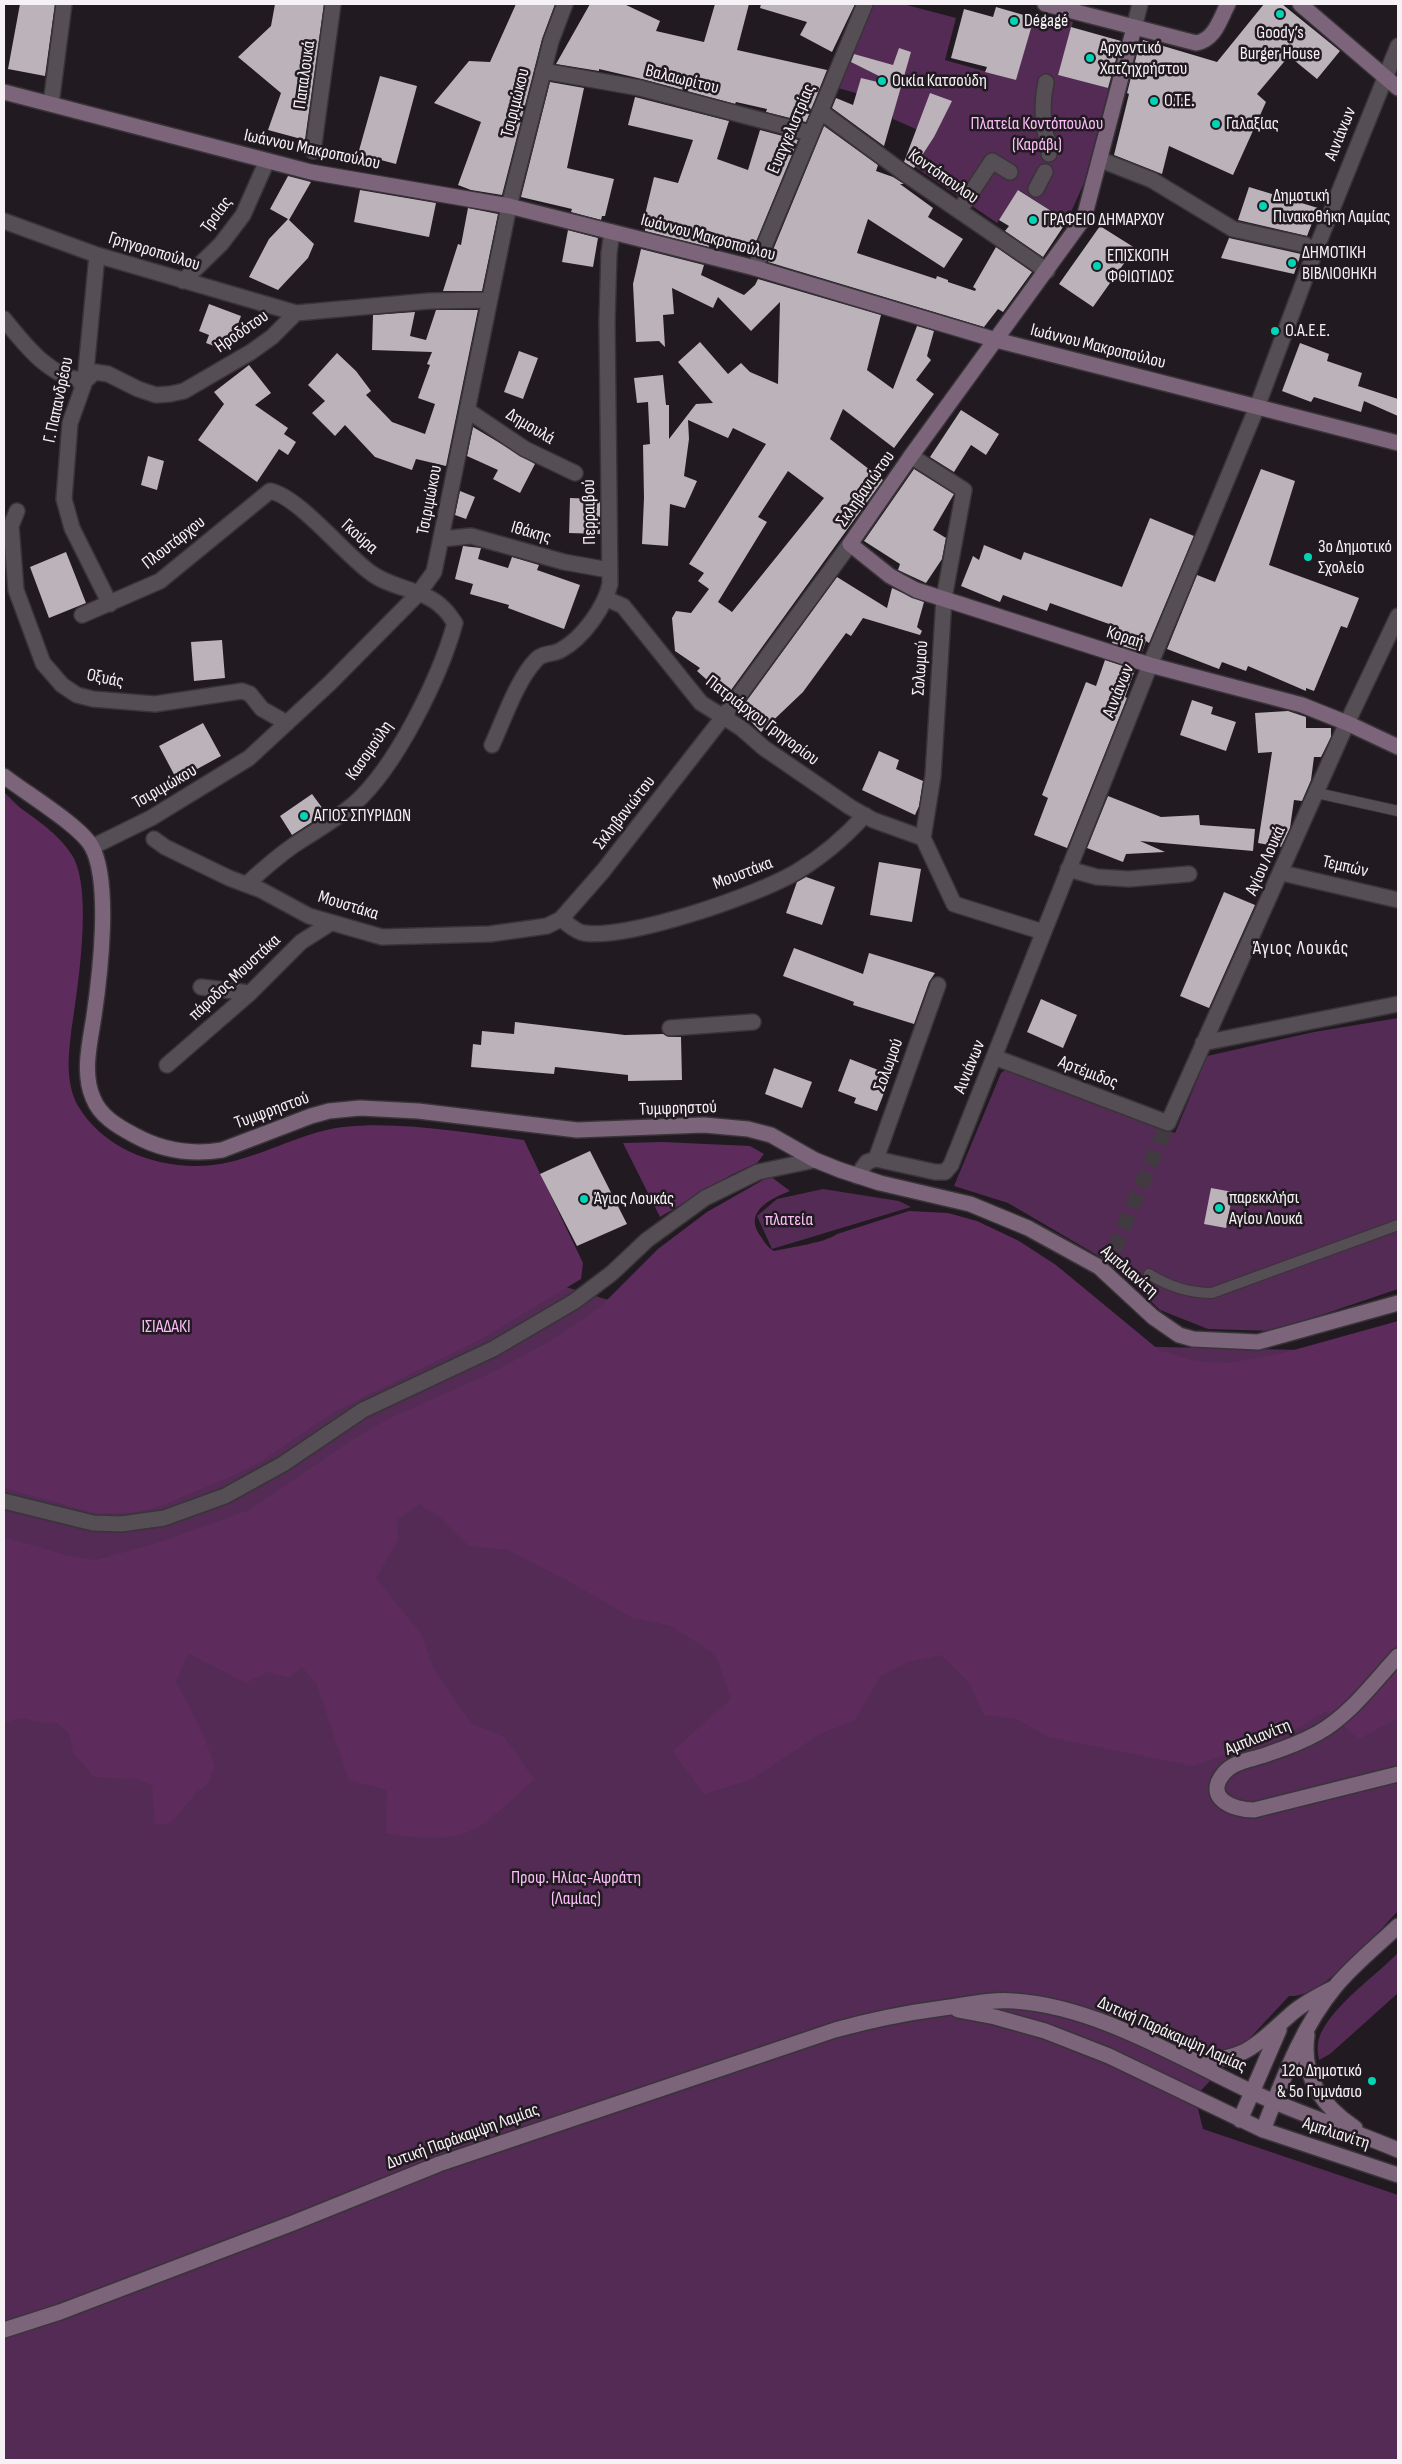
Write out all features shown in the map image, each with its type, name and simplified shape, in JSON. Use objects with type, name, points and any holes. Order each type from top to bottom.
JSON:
[{"type":"street","points":[[51,104],[64,4]]},
{"type":"street","name":"Παπαλουκά","points":[[313,151],[333,4]]},
{"type":"street","name":"Τσιριμώκου","points":[[92,847],[151,818],[249,758],[330,683],[418,594],[434,572],[509,206],[543,71],[565,4]]},
{"type":"street","name":"Ευαγγελιστρίας","points":[[755,268],[865,4]]},
{"type":"street","points":[[1045,4],[1191,43],[1205,41],[1212,34],[1228,4]]},
{"type":"street","points":[[1134,28],[1140,4]]},
{"type":"street","points":[[1300,4],[1398,88]]},
{"type":"street","name":"Σκληβανιώτου","points":[[547,926],[561,919],[603,871],[724,716],[1084,218],[1101,160],[1134,28]]},
{"type":"street","name":"Αινιάνων","points":[[876,1159],[935,1172],[945,1172],[949,1169],[1150,666],[1257,407],[1316,249],[1384,76],[1398,46]]},
{"type":"street","name":"Βαλαωρίτου","points":[[543,71],[640,88],[810,133]]},
{"type":"street","points":[[1046,82],[1042,112],[1046,136],[1050,142],[1049,154]]},
{"type":"street","name":"Ιωάννου Μακροπούλου","points":[[4,92],[311,172],[509,206],[755,268],[996,340],[1398,443]]},
{"type":"street","name":"Κοντόπουλου","points":[[820,111],[959,211],[1047,271]]},
{"type":"street","points":[[1101,160],[1152,180],[1233,229],[1306,246]]},
{"type":"street","name":"Τροίας","points":[[183,281],[221,244],[243,215],[267,161]]},
{"type":"street","points":[[959,211],[992,161],[1010,172]]},
{"type":"street","points":[[1036,189],[1045,172]]},
{"type":"street","name":"Γρηγοροπούλου","points":[[4,221],[97,255],[296,314]]},
{"type":"street","name":"Περραιβού","points":[[492,745],[526,673],[538,658],[546,653],[556,652],[567,646],[601,611],[607,599],[610,584],[607,321],[609,253],[612,232]]},
{"type":"street","name":"Γ. Παπανδρέου","points":[[97,255],[85,380],[70,423],[64,499],[72,528],[110,604]]},
{"type":"street","name":"Ηροδότου","points":[[85,380],[95,372],[108,374],[138,390],[156,395],[184,390],[272,337],[296,314],[429,301],[490,300]]},
{"type":"street","points":[[4,319],[24,345],[41,360],[72,379],[85,380]]},
{"type":"street","name":"Δημουλά","points":[[467,410],[525,449],[575,472]]},
{"type":"street","name":"Σολωμού","points":[[911,456],[964,490],[944,598],[933,776],[923,838]]},
{"type":"street","name":"Πλουτάρχου","points":[[82,615],[110,604],[167,576],[263,495],[270,491],[282,495]]},
{"type":"street","name":"Γκούρα","points":[[282,495],[372,574],[443,607],[455,623]]},
{"type":"street","name":"Οξυάς","points":[[17,512],[11,526],[16,590],[43,663],[62,685],[77,695],[94,699],[148,704],[242,691],[250,694],[262,709],[287,723]]},
{"type":"street","name":"Ιθάκης","points":[[442,539],[471,536],[564,562],[609,570]]},
{"type":"street","name":"Κοραή","points":[[850,544],[890,576],[916,590],[1150,666],[1302,705],[1347,723],[1398,747]]},
{"type":"street","name":"Πατριάρχου Γρηγορίου","points":[[607,599],[623,606],[701,703],[724,716],[807,779],[864,815],[923,838]]},
{"type":"street","name":"Κασομούλη","points":[[247,884],[273,861],[353,805],[370,788],[387,766],[436,677],[449,646],[455,623]]},
{"type":"street","name":"Αγίου Λουκά","points":[[1168,1123],[1282,873],[1347,723],[1397,623]]},
{"type":"street","points":[[4,776],[81,834],[92,847]]},
{"type":"street","name":"Μουστάκα","points":[[561,919],[582,933],[623,931],[659,923],[726,902],[797,872],[849,833],[864,815]]},
{"type":"street","points":[[923,838],[954,904],[1043,932]]},
{"type":"street","name":"Μουστάκα","points":[[154,839],[165,847],[247,884],[309,916],[382,937],[490,934],[547,926]]},
{"type":"street","name":"Τυμφρηστού","points":[[92,847],[101,893],[102,950],[90,1047],[88,1081],[93,1099],[103,1114],[117,1126],[138,1138],[178,1150],[211,1152],[222,1150],[329,1111],[376,1108],[577,1130],[721,1125],[762,1131],[783,1140],[814,1160],[840,1170]]},
{"type":"street","points":[[1068,869],[1098,878],[1138,878],[1189,874]]},
{"type":"street","name":"Τεμπών","points":[[1282,873],[1398,900]]},
{"type":"street","name":"πάροδος Μουστάκα","points":[[167,1064],[250,993],[301,942],[331,923]]},
{"type":"street","name":"Σολωμού","points":[[876,1159],[938,985]]},
{"type":"street","points":[[201,987],[250,993]]},
{"type":"street","points":[[1203,1043],[1398,1004]]},
{"type":"street","points":[[670,1028],[753,1022]]},
{"type":"street","name":"Αρτέμιδος","points":[[994,1057],[1168,1123]]},
{"type":"street","points":[[857,1176],[867,1162],[876,1159]]},
{"type":"street","points":[[4,1501],[58,1516],[106,1525],[164,1518],[224,1496],[283,1464],[363,1410],[493,1349],[575,1301],[612,1273],[647,1240],[705,1198],[758,1172],[814,1160]]},
{"type":"street","name":"Αμπλιανίτη","points":[[840,1170],[857,1176],[970,1204],[1028,1228],[1099,1267],[1153,1318],[1179,1334],[1193,1339],[1258,1342],[1398,1304]]},
{"type":"street","name":"Αμπλιανίτη","points":[[1398,1656],[1350,1708],[1319,1732],[1280,1750],[1230,1766],[1220,1779],[1218,1794],[1221,1800],[1233,1808],[1254,1810],[1398,1774]]},
{"type":"street","points":[[1263,2130],[1308,2027],[1335,1987],[1398,1926]]},
{"type":"street","points":[[1180,2058],[1216,2060],[1235,2056],[1256,2046],[1282,2022],[1311,2000],[1335,1987]]},
{"type":"street","name":"Δυτική Παράκαμψη Λαμίας","points":[[4,2330],[60,2312],[293,2223],[439,2164],[835,2030],[879,2018],[999,2000],[1045,2005],[1104,2022],[1274,2102],[1320,2121],[1376,2140]]},
{"type":"street","name":"Δυτική Παράκαμψη Λαμίας","points":[[944,2008],[995,2017],[1045,2031],[1078,2043],[1263,2130]]},
{"type":"street","points":[[1240,2120],[1282,2022]]},
{"type":"street","points":[[1308,2027],[1306,2059],[1319,2094],[1330,2109],[1376,2140]]},
{"type":"street","name":"Αμπλιανίτη","points":[[1263,2130],[1398,2175]]},
{"type":"street","name":"Αμπλιανίτη","points":[[1376,2140],[1398,2150]]},
{"type":"lane","points":[[1317,793],[1398,811]]},
{"type":"lane","points":[[1149,1274],[1165,1283],[1184,1289],[1212,1293],[1398,1225]]},
{"type":"green space","name":"Πλατεία Κοντόπουλου (Καράβι)","points":[[873,4],[903,4],[956,18],[945,60],[1016,80],[1032,23],[1044,26],[1047,15],[1073,22],[1058,75],[1109,88],[1084,183],[1067,221],[1019,190],[997,223],[915,167],[934,137],[893,119],[893,114],[873,98],[838,88]]},
{"type":"green space","name":"Προφ. Ηλίας-Αφράτη (Λαμίας)","points":[[4,792],[61,848],[66,1090],[83,1127],[121,1160],[209,1178],[733,1338],[1398,1352],[1398,1911],[1363,1949],[1333,1976],[1303,1994],[1289,1996],[1195,2097],[1203,2129],[1398,2195],[1398,2460],[4,2460]]},
{"type":"green space","name":"ΙΣΙΑΔΑΚΙ","points":[[4,797],[41,823],[58,838],[72,855],[79,871],[82,892],[82,942],[70,1043],[70,1080],[71,1089],[78,1106],[91,1123],[107,1138],[145,1158],[187,1166],[230,1162],[314,1133],[343,1127],[411,1127],[524,1140],[583,1263],[581,1279],[483,1338],[337,1410],[263,1460],[237,1474],[166,1504],[139,1512],[99,1514],[4,1488]]},
{"type":"green space","points":[[1398,1018],[1398,1289],[1274,1331],[1208,1329],[1160,1310],[1120,1271],[1102,1258],[1008,1203],[954,1186],[1001,1073],[1007,1069],[1175,1133],[1207,1056],[1314,1032]]},
{"type":"green space","points":[[662,1142],[750,1146],[764,1154],[757,1163],[731,1175],[660,1217],[623,1143]]},
{"type":"green space","points":[[770,1176],[790,1191],[775,1197],[762,1206],[757,1212],[755,1219],[755,1226],[759,1234],[767,1246],[774,1251],[824,1240],[909,1211],[948,1213],[977,1221],[1019,1241],[1056,1265],[1159,1350],[1194,1361],[1228,1363],[1276,1355],[1398,1321],[1398,1718],[1359,1739],[1326,1711],[1293,1731],[1193,1766],[1048,1737],[1017,1719],[984,1715],[969,1682],[941,1655],[907,1662],[880,1677],[854,1721],[822,1733],[750,1780],[704,1794],[673,1751],[731,1699],[716,1655],[671,1626],[630,1617],[572,1583],[508,1550],[469,1546],[441,1518],[419,1504],[397,1520],[398,1540],[376,1578],[421,1634],[434,1670],[472,1724],[504,1737],[534,1779],[501,1810],[472,1830],[455,1836],[435,1838],[386,1833],[387,1790],[349,1780],[317,1684],[302,1667],[289,1678],[267,1672],[246,1683],[188,1653],[176,1682],[202,1732],[215,1766],[208,1784],[197,1792],[171,1823],[155,1825],[152,1785],[136,1779],[94,1777],[73,1752],[69,1733],[56,1722],[46,1723],[21,1718],[4,1723],[4,1537],[66,1555],[96,1560],[157,1543],[249,1510],[349,1442],[386,1420],[491,1373],[552,1340],[599,1308],[658,1249],[707,1212]]},
{"type":"green space","name":"πλατεία","points":[[823,1189],[899,1201],[911,1207],[772,1249],[757,1216],[777,1199]]},
{"type":"green space","points":[[1398,1953],[1398,1993],[1330,2054],[1319,2060],[1319,2040],[1327,2022],[1345,2001]]},
{"type":"building","points":[[20,4],[55,4],[45,76],[8,69]]},
{"type":"building","points":[[275,4],[324,4],[305,140],[268,130],[281,93],[238,57],[271,26]]},
{"type":"building","points":[[516,4],[555,4],[542,39],[502,195],[471,190],[458,185],[481,122],[434,103],[469,61],[490,62]]},
{"type":"building","points":[[590,4],[624,4],[660,21],[656,31],[704,42],[715,4],[749,4],[737,50],[827,70],[806,122],[766,112],[767,109],[736,102],[735,104],[599,69],[599,71],[556,64]]},
{"type":"building","points":[[761,4],[855,4],[832,52],[800,35],[807,22],[760,8]]},
{"type":"building","points":[[1264,4],[1282,4],[1340,51],[1317,79],[1289,56],[1257,94],[1266,102],[1233,175],[1169,146],[1162,174],[1114,155],[1129,94],[1127,93],[1139,46],[1141,46],[1143,40],[1217,62]]},
{"type":"building","points":[[996,7],[1034,18],[1016,80],[985,72],[987,67],[951,58],[964,9],[993,17]]},
{"type":"building","name":"Αρχοντικό Χατζηχρήστου","points":[[1071,27],[1121,41],[1108,88],[1058,75]]},
{"type":"building","points":[[899,48],[911,52],[884,146],[832,108],[836,98],[853,105],[861,78],[886,84],[887,80],[851,62],[854,54],[893,65]]},
{"type":"building","points":[[380,76],[417,86],[396,164],[358,154]]},
{"type":"building","points":[[550,82],[584,88],[567,168],[614,179],[605,216],[602,216],[601,220],[571,212],[572,209],[521,197]]},
{"type":"building","points":[[930,93],[952,101],[934,137],[914,168],[904,162]]},
{"type":"building","points":[[635,97],[729,121],[717,159],[748,170],[760,130],[798,140],[751,254],[709,244],[709,247],[645,231],[645,228],[642,227],[654,177],[678,183],[693,140],[628,125]]},
{"type":"building","points":[[824,126],[878,165],[876,171],[893,177],[904,184],[900,184],[933,208],[928,217],[963,239],[944,268],[868,219],[857,253],[936,279],[937,276],[948,280],[948,282],[975,291],[976,289],[973,287],[996,247],[1032,272],[1003,312],[998,309],[984,327],[768,262]]},
{"type":"building","points":[[288,176],[311,182],[289,220],[314,244],[308,258],[278,290],[249,277],[269,239],[288,219],[270,209]]},
{"type":"building","points":[[1249,187],[1318,208],[1307,236],[1238,220]]},
{"type":"building","points":[[360,190],[436,203],[429,237],[354,222]]},
{"type":"building","name":"ΓΡΑΦΕΙΟ ΔΗΜΑΡΧΟΥ","points":[[1018,190],[1067,221],[1043,257],[1005,231],[1009,226],[999,220]]},
{"type":"building","points":[[468,208],[498,214],[482,291],[443,291],[458,244],[461,245]]},
{"type":"building","name":"ΕΠΙΣΚΟΠΗ ΦΘΙΩΤΙΔΟΣ","points":[[1100,226],[1135,248],[1093,307],[1059,284]]},
{"type":"building","points":[[568,230],[598,238],[593,267],[562,262]]},
{"type":"building","points":[[1229,238],[1301,254],[1294,274],[1221,258]]},
{"type":"building","points":[[641,249],[704,265],[701,275],[744,295],[755,285],[758,279],[881,315],[867,370],[893,389],[917,326],[934,331],[927,356],[931,360],[916,380],[934,394],[894,448],[843,409],[830,439],[883,480],[726,697],[697,671],[700,668],[675,651],[672,618],[676,611],[691,613],[709,589],[698,581],[704,573],[689,564],[766,444],[733,428],[728,438],[688,420],[689,439],[684,476],[697,481],[685,508],[670,504],[668,546],[642,544],[644,498],[643,445],[650,444],[648,402],[637,403],[634,378],[663,375],[666,405],[669,405],[669,439],[696,404],[713,403],[678,362],[700,342],[728,374],[741,363],[750,372],[778,384],[780,302],[751,331],[718,297],[713,308],[672,288],[674,314],[663,315],[665,347],[659,341],[636,342],[633,284]],"holes":[[[788,471],[824,498],[732,612],[718,602],[767,522],[758,517]]]},
{"type":"building","points":[[209,304],[241,316],[228,351],[206,343],[209,335],[199,331]]},
{"type":"building","points":[[436,310],[478,310],[446,466],[416,459],[412,470],[375,457],[345,425],[335,436],[312,413],[325,401],[308,385],[337,353],[356,371],[371,391],[366,395],[392,422],[425,434],[435,404],[418,398],[430,365],[427,364],[432,352],[372,350],[373,315],[415,312],[410,336],[426,340]]},
{"type":"building","points":[[1300,343],[1329,354],[1327,361],[1362,373],[1358,386],[1398,399],[1398,416],[1364,401],[1361,412],[1314,397],[1311,402],[1282,391]]},
{"type":"building","points":[[519,351],[538,358],[523,399],[504,392]]},
{"type":"building","points":[[249,365],[271,393],[255,405],[288,428],[284,434],[296,442],[288,455],[279,449],[257,482],[198,440],[224,404],[214,392]]},
{"type":"building","points":[[961,410],[999,434],[986,455],[971,445],[954,472],[930,457]]},
{"type":"building","points":[[473,427],[535,464],[520,493],[493,479],[498,470],[467,456]]},
{"type":"building","points":[[148,456],[164,461],[157,490],[141,485]]},
{"type":"building","points":[[914,469],[954,494],[933,530],[946,538],[942,559],[926,583],[898,570],[900,564],[864,541]]},
{"type":"building","points":[[1261,469],[1295,481],[1269,565],[1359,598],[1347,628],[1341,626],[1314,691],[1306,688],[1306,691],[1248,666],[1246,671],[1222,662],[1219,669],[1167,649],[1197,575],[1215,582]]},
{"type":"building","points":[[460,491],[475,497],[466,519],[455,515]]},
{"type":"building","points":[[570,498],[600,499],[600,534],[569,533]]},
{"type":"building","points":[[1150,518],[1194,536],[1149,643],[1146,641],[1142,652],[1112,643],[1117,630],[1108,627],[1109,624],[1050,603],[1047,611],[1003,595],[1000,602],[961,586],[973,556],[979,560],[984,545],[1021,560],[1024,552],[1122,587]]},
{"type":"building","points":[[463,546],[481,548],[478,559],[508,568],[512,557],[539,565],[537,570],[580,585],[564,629],[508,608],[509,605],[470,594],[473,584],[455,579]]},
{"type":"building","points":[[66,552],[86,603],[49,618],[30,567]]},
{"type":"building","points":[[837,577],[887,608],[892,588],[924,602],[917,627],[922,631],[920,635],[863,618],[851,636],[846,633],[803,692],[761,732],[740,710]]},
{"type":"building","points":[[222,640],[225,678],[194,681],[191,642]]},
{"type":"building","points":[[1105,660],[1135,670],[1125,697],[1127,698],[1067,848],[1034,835],[1048,798],[1042,795],[1086,682],[1096,686]]},
{"type":"building","points":[[1192,700],[1213,707],[1211,714],[1236,722],[1226,751],[1180,735]]},
{"type":"building","points":[[1288,711],[1306,717],[1306,728],[1331,728],[1331,737],[1321,757],[1314,757],[1311,780],[1302,801],[1294,800],[1290,828],[1281,847],[1258,843],[1272,752],[1258,753],[1255,713]]},
{"type":"building","points":[[203,723],[221,756],[177,780],[159,746]]},
{"type":"building","points":[[879,751],[899,760],[896,769],[923,781],[919,806],[915,815],[862,790]]},
{"type":"building","name":"ΑΓΙΟΣ ΣΠΥΡΙΔΩΝ","points":[[312,794],[326,813],[292,835],[280,816]]},
{"type":"building","points":[[1108,796],[1161,817],[1199,815],[1200,825],[1255,829],[1253,851],[1140,841],[1165,852],[1126,854],[1123,862],[1087,848]]},
{"type":"building","points":[[879,862],[921,869],[912,922],[870,915]]},
{"type":"building","points":[[806,877],[835,887],[822,925],[786,913],[797,882]]},
{"type":"building","points":[[1224,892],[1255,905],[1209,1008],[1180,996]]},
{"type":"building","points":[[794,948],[863,974],[869,953],[935,973],[929,982],[914,1024],[853,1005],[854,1002],[783,976]]},
{"type":"building","points":[[1041,999],[1077,1015],[1063,1048],[1027,1032]]},
{"type":"building","points":[[515,1022],[625,1035],[663,1034],[670,1037],[681,1037],[682,1080],[628,1081],[628,1075],[555,1067],[554,1074],[471,1067],[473,1044],[481,1045],[482,1031],[514,1034]]},
{"type":"building","points":[[850,1059],[891,1075],[877,1111],[854,1103],[856,1098],[838,1091]]},
{"type":"building","points":[[774,1068],[812,1082],[802,1108],[765,1094]]},
{"type":"building","name":"Άγιος Λουκάς","points":[[590,1151],[627,1224],[577,1246],[540,1174]]},
{"type":"building","name":"παρεκκλήσι Αγίου Λουκά","points":[[1211,1188],[1233,1192],[1226,1228],[1204,1224]]},
{"type":"tunnel","points":[[1105,1271],[1168,1123]]},
{"type":"place","name":"Goody’s Burger House","points":[[1280,14]]},
{"type":"place","name":"Dégagé","points":[[1014,21]]},
{"type":"place","name":"Αρχοντικό Χατζηχρήστου","points":[[1090,58]]},
{"type":"place","name":"Οικία Κατσούδη","points":[[882,81]]},
{"type":"place","name":"Ο.Τ.Ε.","points":[[1154,101]]},
{"type":"place","name":"Γαλαξίας","points":[[1216,124]]},
{"type":"place","name":"Δημοτική Πινακοθήκη Λαμίας","points":[[1263,206]]},
{"type":"place","name":"ΓΡΑΦΕΙΟ ΔΗΜΑΡΧΟΥ","points":[[1033,220]]},
{"type":"place","name":"ΔΗΜΟΤΙΚΗ ΒΙΒΛΙΟΘΗΚΗ","points":[[1292,263]]},
{"type":"place","name":"ΕΠΙΣΚΟΠΗ ΦΘΙΩΤΙΔΟΣ","points":[[1097,266]]},
{"type":"place","name":"Ο.Α.Ε.Ε.","points":[[1275,331]]},
{"type":"place","name":"3ο Δημοτικό Σχολείο","points":[[1308,557]]},
{"type":"place","name":"ΑΓΙΟΣ ΣΠΥΡΙΔΩΝ","points":[[304,816]]},
{"type":"place","name":"Άγιος Λουκάς","points":[[584,1199]]},
{"type":"place","name":"παρεκκλήσι Αγίου Λουκά","points":[[1219,1208]]},
{"type":"place","name":"12ο Δημοτικό & 5ο Γυμνάσιο","points":[[1372,2081]]},
{"type":"district","name":"Άγιος Λουκάς","points":[[1301,949]]}]
